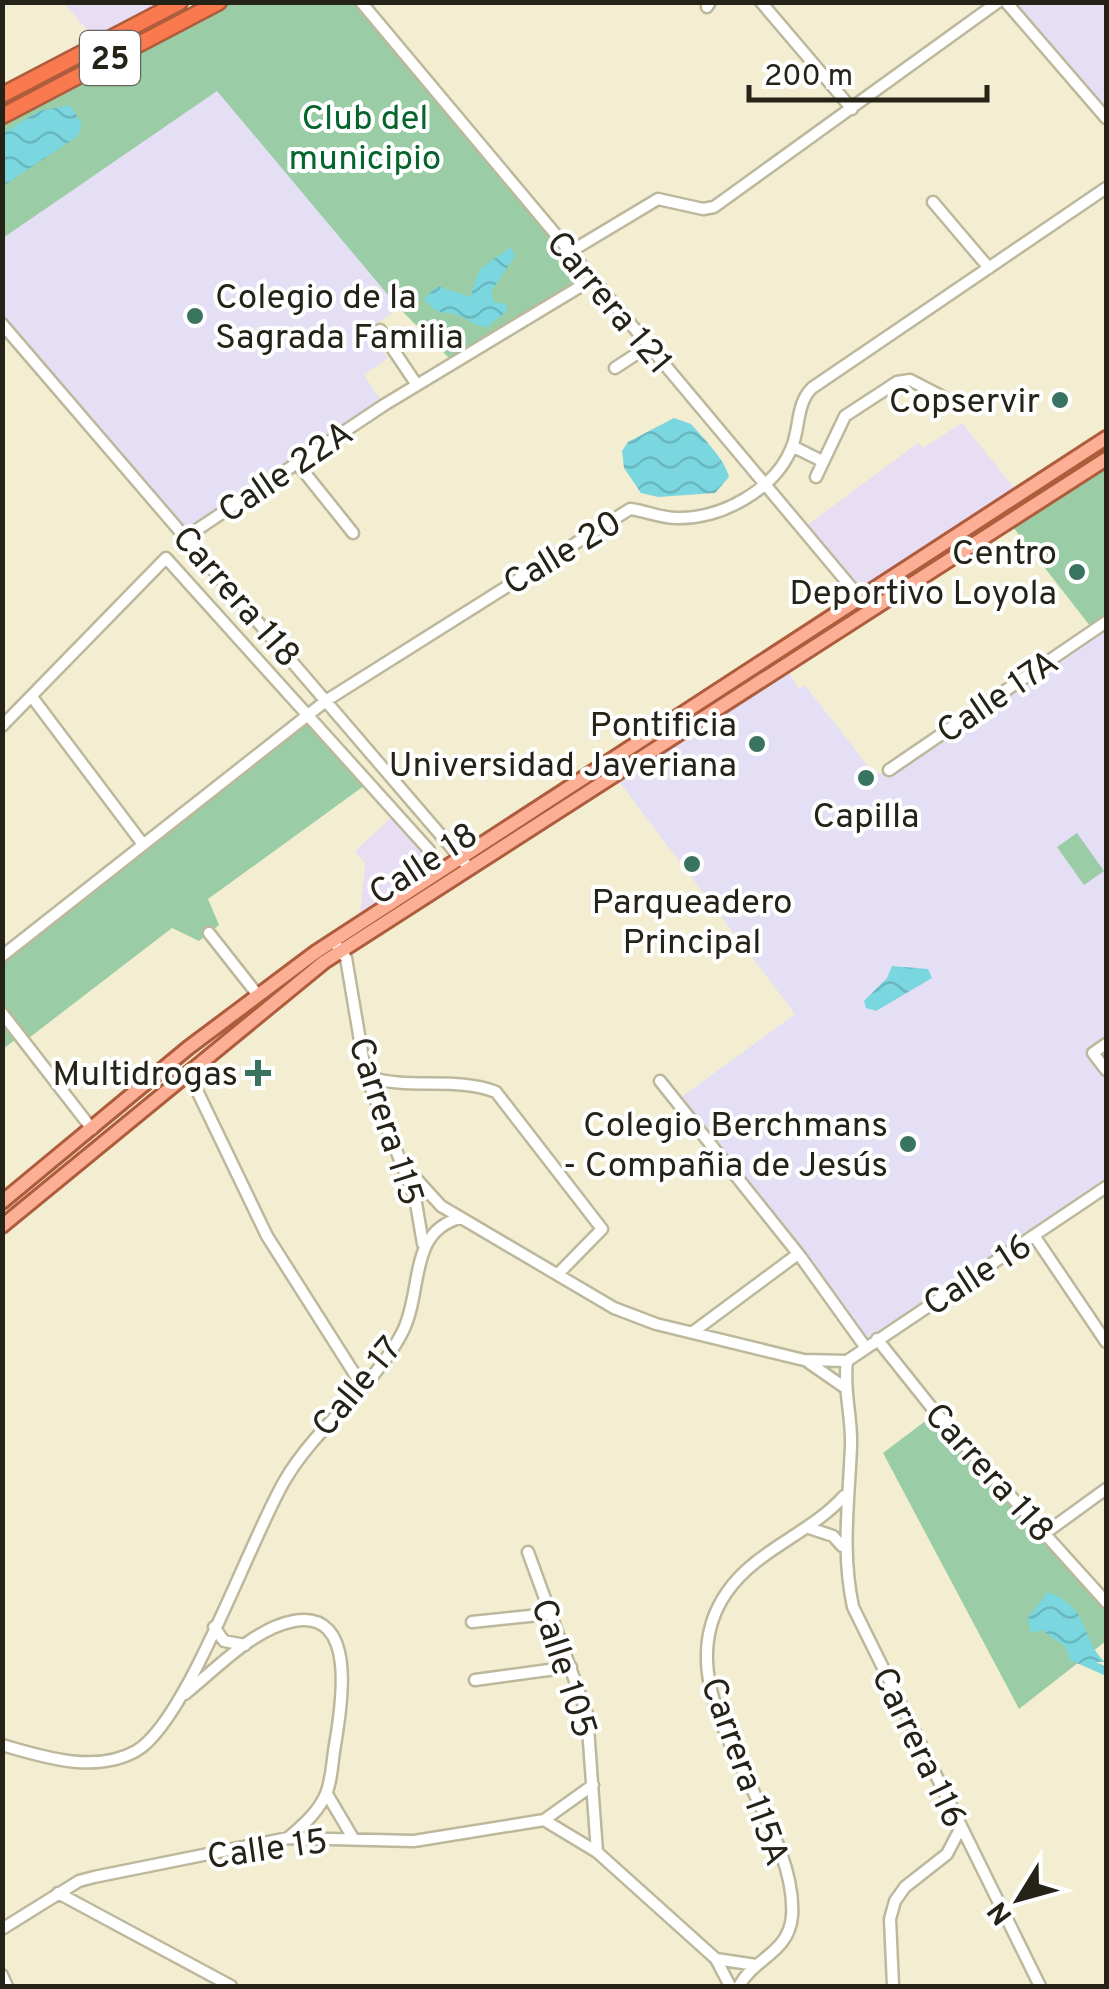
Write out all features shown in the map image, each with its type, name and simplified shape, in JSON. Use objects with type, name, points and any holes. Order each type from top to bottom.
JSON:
[{"type":"highway","name":"25","points":[[2,95],[180,2]]},
{"type":"highway","name":"25","points":[[2,116],[219,2]]},
{"type":"main road","name":"Calle 18","points":[[2,1202],[256,994],[466,863],[1106,438]]},
{"type":"main road","name":"Calle 18","points":[[466,863],[703,723],[1106,459]]},
{"type":"main road","name":"Calle 18","points":[[2,1226],[190,1076],[337,946]]},
{"type":"street","name":"Carrera 121","points":[[361,2],[861,599]]},
{"type":"street","points":[[761,2],[852,110]]},
{"type":"street","points":[[568,253],[658,199],[702,209],[714,207],[998,2]]},
{"type":"street","points":[[1006,2],[1106,118]]},
{"type":"street","name":"Calle 20","points":[[2,956],[327,700],[630,509],[660,517],[693,517],[716,512],[765,485],[792,446],[801,405],[812,388],[1106,188]]},
{"type":"street","points":[[932,202],[989,268]]},
{"type":"street","name":"Calle 22A","points":[[186,537],[384,405],[591,280]]},
{"type":"street","name":"Carrera 118","points":[[2,324],[466,863]]},
{"type":"street","points":[[380,330],[417,385]]},
{"type":"street","points":[[615,368],[647,347]]},
{"type":"street","points":[[816,477],[845,416],[897,382],[910,380],[942,397]]},
{"type":"street","points":[[792,446],[822,461]]},
{"type":"street","points":[[297,463],[353,533]]},
{"type":"street","points":[[2,726],[166,558],[430,850],[433,868]]},
{"type":"street","name":"Calle 17A","points":[[889,770],[1106,622]]},
{"type":"street","points":[[32,697],[142,843]]},
{"type":"street","points":[[209,933],[256,994]]},
{"type":"street","name":"Carrera 115","points":[[337,946],[346,958],[374,1104],[415,1197],[423,1245]]},
{"type":"street","points":[[2,1013],[92,1129]]},
{"type":"street","points":[[1106,1044],[1094,1053],[1106,1070]]},
{"type":"street","points":[[190,1076],[268,1236],[361,1384]]},
{"type":"street","points":[[366,1076],[394,1086],[485,1088],[506,1102],[602,1229],[559,1273]]},
{"type":"street","points":[[660,1081],[798,1254],[866,1348]]},
{"type":"street","points":[[374,1104],[394,1086]]},
{"type":"street","points":[[403,1164],[441,1206],[614,1308],[804,1360],[848,1361]]},
{"type":"street","name":"Calle 16","points":[[848,1361],[1106,1187]]},
{"type":"street","points":[[423,1245],[444,1222],[460,1218]]},
{"type":"street","points":[[1035,1238],[1106,1342]]},
{"type":"street","name":"Calle 17","points":[[2,1744],[80,1762],[116,1759],[153,1739],[180,1698],[284,1482],[312,1438],[404,1330],[417,1293],[423,1245]]},
{"type":"street","points":[[694,1332],[798,1254]]},
{"type":"street","name":"Carrera 118","points":[[877,1339],[1106,1602]]},
{"type":"street","points":[[804,1360],[844,1387]]},
{"type":"street","name":"Carrera 116","points":[[848,1361],[844,1387],[851,1443],[843,1546],[858,1620],[1040,1986]]},
{"type":"street","points":[[1044,1534],[1106,1489]]},
{"type":"street","points":[[843,1546],[833,1536],[810,1528],[844,1495]]},
{"type":"street","name":"Carrera 115A","points":[[738,1986],[786,1938],[790,1895],[775,1843],[709,1685],[708,1634],[728,1590],[781,1542],[810,1528]]},
{"type":"street","name":"Calle 105","points":[[528,1552],[588,1714],[597,1852]]},
{"type":"street","points":[[472,1622],[548,1614]]},
{"type":"street","points":[[180,1698],[246,1646],[295,1620],[324,1627],[336,1640],[341,1657],[341,1709],[327,1794],[288,1838]]},
{"type":"street","points":[[214,1628],[224,1641],[246,1646]]},
{"type":"street","points":[[475,1680],[571,1667]]},
{"type":"street","name":"Calle 105","points":[[544,1820],[592,1784]]},
{"type":"street","points":[[327,1794],[353,1838]]},
{"type":"street","points":[[544,1820],[597,1852],[716,1960],[730,1986]]},
{"type":"street","name":"Calle 15","points":[[2,1929],[58,1893],[94,1877],[288,1838],[414,1841],[544,1820]]},
{"type":"street","points":[[892,1986],[890,1919],[896,1900],[905,1887],[946,1854],[960,1829]]},
{"type":"street","points":[[946,1854],[972,1851]]},
{"type":"street","points":[[58,1893],[231,1986]]},
{"type":"street","points":[[716,1960],[756,1965]]},
{"type":"street","points":[[2,1975],[7,1986]]},
{"type":"shaded area","points":[[63,3],[180,3],[100,44]]},
{"type":"shaded area","points":[[1006,3],[1106,3],[1106,118]]},
{"type":"shaded area","name":"Colegio de la Sagrada Familia","points":[[218,90],[399,308],[369,329],[388,358],[364,375],[384,405],[186,537],[3,324],[2,238]]},
{"type":"shaded area","points":[[962,423],[1020,495],[861,599],[802,529],[918,443],[923,448]]},
{"type":"shaded area","points":[[1106,459],[1106,1044],[1094,1053],[1106,1070],[1106,1187],[866,1348],[676,1101],[795,1014],[614,775],[786,668],[799,689],[805,685],[871,770],[880,774],[889,770],[1093,631]]},
{"type":"shaded area","points":[[396,813],[429,850],[430,878],[359,925],[365,863],[355,851]]},
{"type":"green space","name":"Club del municipio","points":[[219,3],[361,3],[591,280],[453,362],[399,308],[217,91],[3,238],[2,116]]},
{"type":"green space","name":"Centro Deportivo Loyola","points":[[1106,459],[1106,622],[1094,631],[1009,522]]},
{"type":"green space","points":[[308,714],[368,783],[208,899],[219,925],[199,941],[172,928],[25,1041],[20,1036],[3,1049],[3,956]]},
{"type":"green space","points":[[1077,833],[1104,871],[1084,885],[1057,847]]},
{"type":"green space","points":[[936,1413],[1106,1602],[1106,1641],[1019,1709],[883,1453]]},
{"type":"water","points":[[70,105],[82,124],[78,136],[3,186],[3,133],[39,111]]},
{"type":"water","points":[[511,247],[515,256],[491,292],[494,302],[506,304],[507,311],[487,327],[439,312],[424,299],[437,286],[470,297],[480,269]]},
{"type":"water","points":[[674,418],[691,424],[723,463],[729,477],[715,493],[658,497],[641,493],[624,468],[622,451],[628,442]]},
{"type":"water","points":[[892,966],[928,969],[932,978],[876,1011],[866,1008],[864,1001],[887,978]]},
{"type":"water","points":[[1048,1592],[1079,1615],[1091,1643],[1105,1662],[1096,1662],[1106,1667],[1104,1675],[1070,1660],[1066,1647],[1042,1630],[1031,1633],[1028,1618]]},
{"type":"place","name":"Colegio de la Sagrada Familia","points":[[195,316]]},
{"type":"place","name":"Copservir","points":[[1060,400]]},
{"type":"place","name":"Centro Deportivo Loyola","points":[[1077,572]]},
{"type":"place","name":"Pontificia Universidad Javeriana","points":[[757,744]]},
{"type":"place","name":"Capilla","points":[[866,778]]},
{"type":"place","name":"Parqueadero Principal","points":[[692,864]]},
{"type":"place","name":"Multidrogas","points":[[258,1073]]},
{"type":"place","name":"Colegio Berchmans - Compañia de Jesús","points":[[908,1144]]}]
